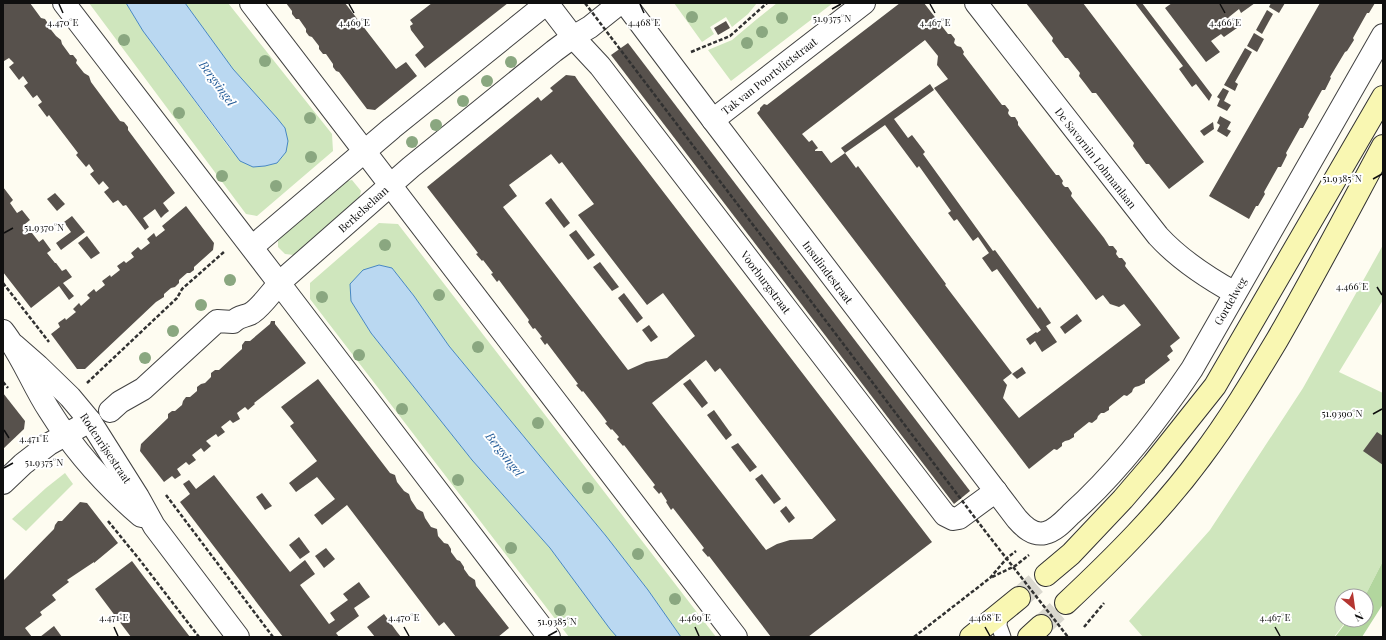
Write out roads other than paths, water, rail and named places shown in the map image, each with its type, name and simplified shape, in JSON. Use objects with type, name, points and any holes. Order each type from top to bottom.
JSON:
[{"type":"main road","points":[[1046,575],[1071,554],[1122,499],[1153,464],[1215,386],[1383,97]]},
{"type":"main road","points":[[1066,604],[1109,563],[1143,527],[1174,491],[1224,426],[1255,377],[1306,289],[1383,146]]},
{"type":"main road","points":[[971,637],[1019,598]]},
{"type":"street","points":[[64,3],[549,637]]},
{"type":"street","points":[[251,3],[736,637]]},
{"type":"street","points":[[245,239],[365,151],[547,3]]},
{"type":"street","name":"Voorburgstraat","points":[[547,3],[573,36],[600,66],[945,515],[953,519],[959,518],[996,491]]},
{"type":"street","name":"Berkelselaan","points":[[110,411],[120,402],[143,389],[217,321],[233,322],[238,317],[251,314],[274,291],[279,283],[390,185],[573,36],[590,27],[620,3]]},
{"type":"street","name":"Insulindestraat","points":[[625,3],[1021,524],[1037,534]]},
{"type":"street","name":"Tak van Poortvlietstraat","points":[[713,120],[864,3]]},
{"type":"street","name":"De Savornin Lohmanlaan","points":[[976,3],[1158,236],[1169,248],[1198,271],[1235,293]]},
{"type":"street","name":"Gordelweg","points":[[1037,534],[1044,534],[1056,527],[1082,504],[1113,471],[1150,426],[1192,369],[1383,35]]},
{"type":"street","name":"Rodenrijsestraat","points":[[8,338],[64,392],[90,421],[138,497],[154,526],[238,637]]},
{"type":"street","name":"Rodenrijsestraat","points":[[8,338],[31,380],[65,434],[99,476],[129,505],[154,526]]},
{"type":"street","points":[[3,483],[43,448],[90,421]]},
{"type":"lane","points":[[1000,614],[1000,626],[1003,637]]},
{"type":"water","name":"Bergsingel","points":[[126,3],[185,3],[233,69],[285,128],[288,141],[286,152],[277,163],[253,167],[240,161],[143,31]]},
{"type":"water","name":"Bergsingel","points":[[379,265],[392,268],[414,296],[449,346],[606,536],[648,590],[681,637],[617,637],[550,548],[472,460],[371,333],[351,301],[350,284],[363,270]]},
{"type":"tunnel","points":[[1019,598],[1046,575]]},
{"type":"tunnel","points":[[1041,626],[1066,603]]}]
